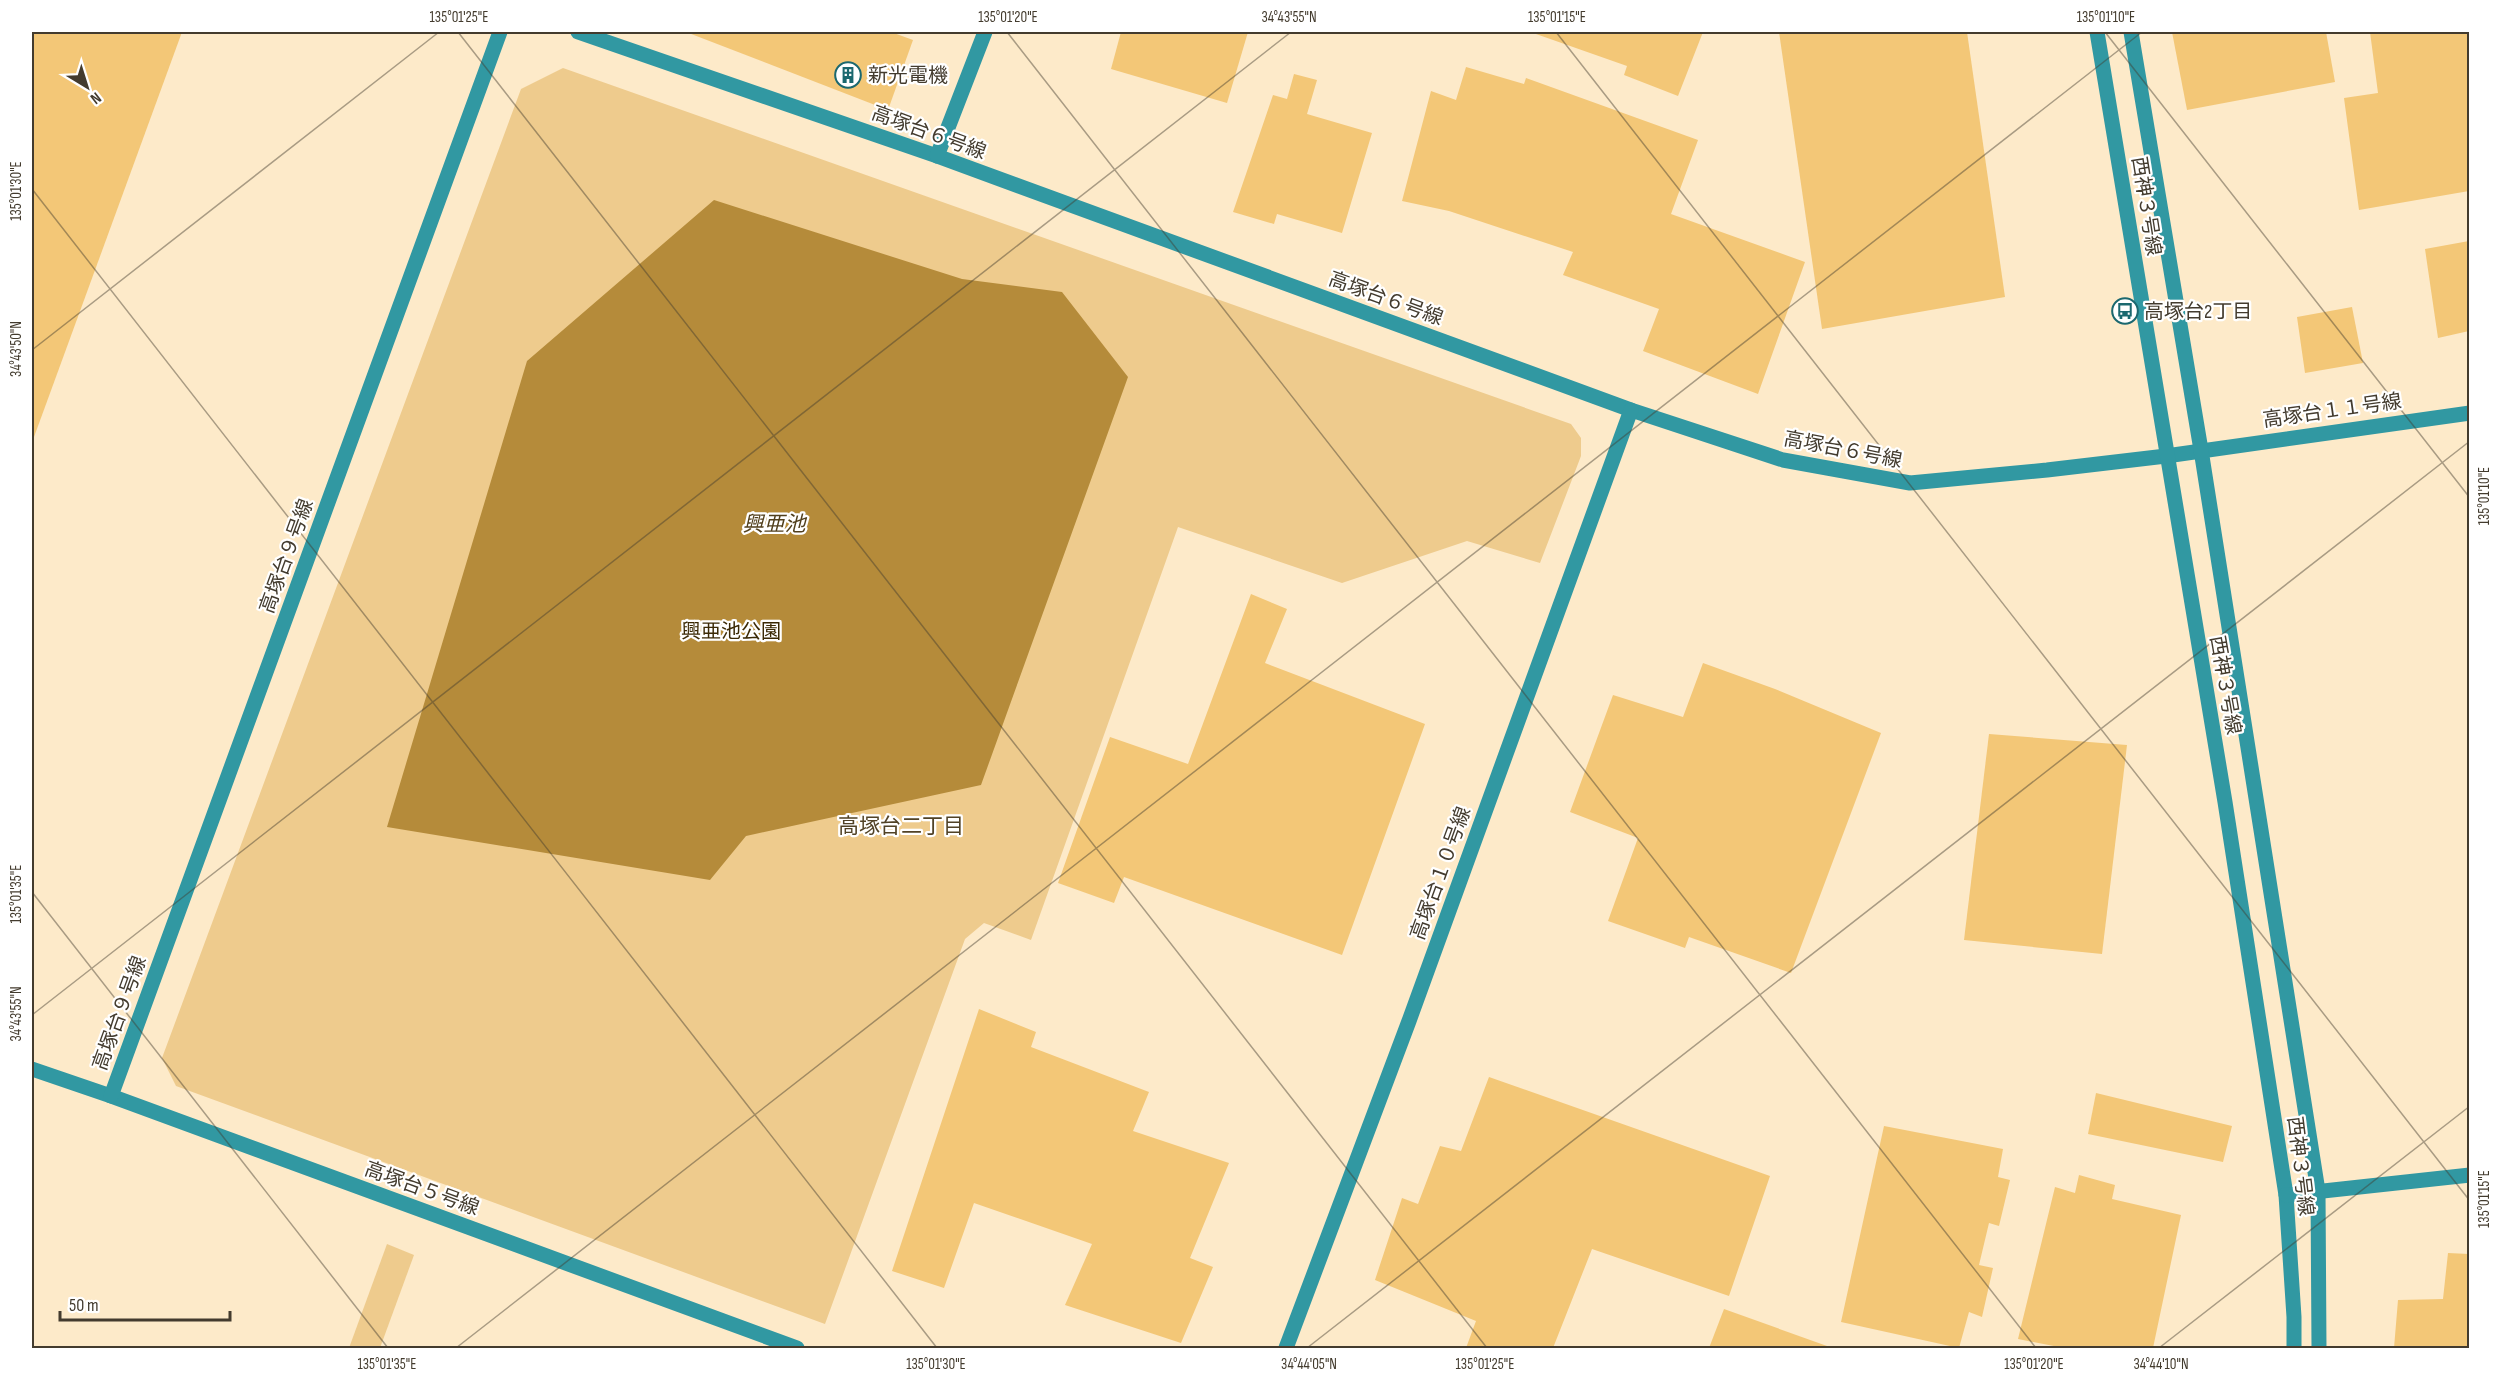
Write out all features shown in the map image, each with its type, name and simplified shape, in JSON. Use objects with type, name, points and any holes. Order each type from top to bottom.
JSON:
[{"type":"street","name":"高塚台９号線","points":[[111,1096],[500,32]]},
{"type":"street","name":"高塚台６号線","points":[[578,32],[936,156],[1631,410],[1783,460],[1910,483],[2047,470],[2201,450]]},
{"type":"street","points":[[936,156],[986,32]]},
{"type":"street","name":"西神３号線","points":[[2097,32],[2225,802],[2286,1195],[2294,1348]]},
{"type":"street","name":"西神３号線","points":[[2131,32],[2201,450],[2318,1191],[2319,1348]]},
{"type":"street","name":"高塚台１０号線","points":[[1286,1348],[1409,1021],[1631,410]]},
{"type":"street","name":"高塚台１１号線","points":[[2201,450],[2469,412]]},
{"type":"street","name":"高塚台５号線","points":[[32,1070],[111,1096],[797,1348]]},
{"type":"street","points":[[2286,1195],[2469,1175]]},
{"type":"green space","name":"興亜池公園","points":[[563,68],[1571,424],[1581,438],[1581,456],[1540,563],[1467,541],[1342,583],[1178,527],[1031,940],[984,923],[965,939],[825,1324],[176,1086],[162,1058],[521,89]]},
{"type":"green space","points":[[387,1244],[414,1255],[380,1348],[349,1348]]},
{"type":"water","name":"興亜池","points":[[714,200],[962,279],[1062,292],[1128,377],[981,785],[746,836],[710,880],[387,827],[527,361]]},
{"type":"building","points":[[32,32],[182,32],[34,437],[32,436]]},
{"type":"building","name":"新光電機","points":[[686,32],[891,32],[913,40],[888,110]]},
{"type":"building","points":[[1121,32],[1248,32],[1227,103],[1111,69]]},
{"type":"building","points":[[1537,32],[1703,32],[1678,96],[1624,75],[1627,66],[1536,34]]},
{"type":"building","points":[[1779,32],[1967,32],[2005,297],[1822,329]]},
{"type":"building","points":[[2172,32],[2326,32],[2335,82],[2187,110]]},
{"type":"building","points":[[2370,32],[2469,32],[2469,191],[2359,210],[2344,98],[2378,93]]},
{"type":"building","points":[[1466,67],[1524,84],[1526,78],[1698,140],[1671,214],[1805,262],[1758,394],[1643,351],[1659,309],[1563,275],[1573,252],[1449,211],[1402,201],[1431,91],[1456,100]]},
{"type":"building","points":[[1294,74],[1317,80],[1307,114],[1372,133],[1342,233],[1277,214],[1274,224],[1233,212],[1273,95],[1287,99]]},
{"type":"building","points":[[2469,241],[2469,331],[2438,338],[2425,249]]},
{"type":"building","points":[[2352,307],[2363,363],[2305,373],[2297,317]]},
{"type":"building","points":[[1251,594],[1287,609],[1265,663],[1425,724],[1342,955],[1124,877],[1114,903],[1058,883],[1110,737],[1188,764]]},
{"type":"building","points":[[1703,663],[1775,689],[1881,733],[1791,973],[1689,937],[1685,948],[1608,921],[1638,838],[1570,812],[1613,695],[1683,717]]},
{"type":"building","points":[[1989,734],[2127,745],[2102,954],[1964,940]]},
{"type":"building","points":[[979,1009],[1036,1032],[1031,1047],[1149,1092],[1133,1131],[1229,1163],[1190,1258],[1213,1267],[1181,1343],[1065,1305],[1092,1244],[974,1203],[944,1288],[892,1271]]},
{"type":"building","points":[[1489,1077],[1770,1176],[1729,1296],[1592,1249],[1553,1348],[1466,1348],[1476,1321],[1375,1280],[1402,1198],[1418,1204],[1440,1146],[1461,1151]]},
{"type":"building","points":[[2096,1093],[2232,1126],[2223,1162],[2088,1134]]},
{"type":"building","points":[[1884,1126],[2003,1149],[1998,1177],[2010,1180],[1999,1226],[1989,1223],[1979,1265],[1993,1268],[1982,1317],[1969,1312],[1959,1348],[1841,1322]]},
{"type":"building","points":[[2079,1175],[2115,1185],[2112,1199],[2181,1215],[2153,1348],[2064,1348],[2018,1339],[2055,1187],[2075,1193]]},
{"type":"building","points":[[2448,1253],[2469,1254],[2469,1348],[2394,1348],[2398,1300],[2443,1299]]},
{"type":"building","points":[[1724,1309],[1827,1346],[1827,1348],[1709,1348]]},
{"type":"place","name":"新光電機","points":[[848,75]]},
{"type":"place","name":"高塚台2丁目","points":[[2125,311]]},
{"type":"district","name":"高塚台二丁目","points":[[901,826]]}]
